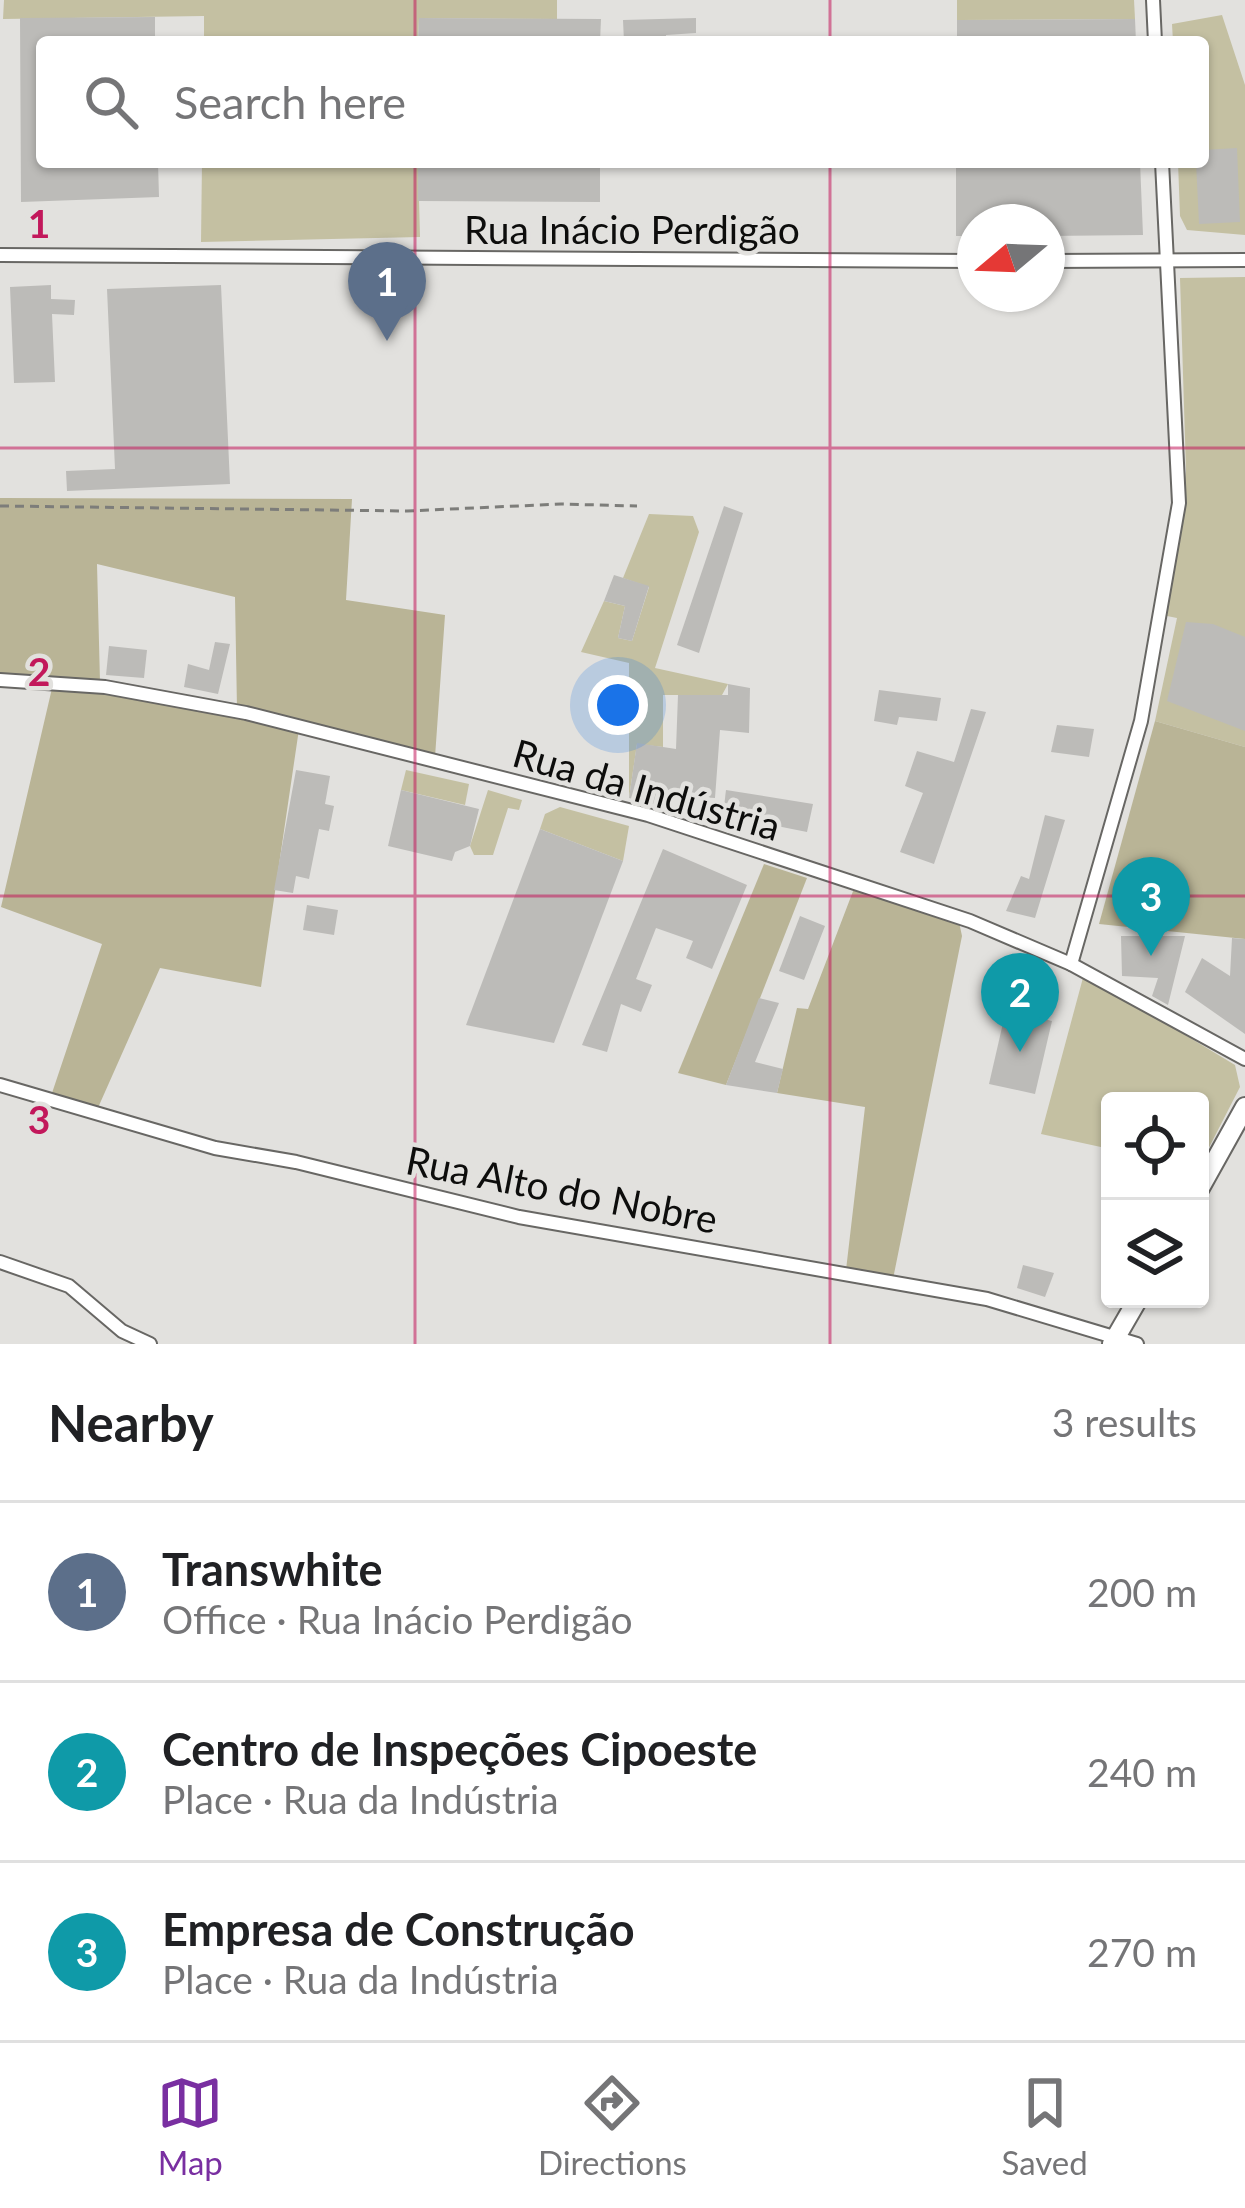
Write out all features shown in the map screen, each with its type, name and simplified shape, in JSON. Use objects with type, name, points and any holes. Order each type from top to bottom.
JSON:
[{"type":"main road","points":[[1209,1172],[1245,1107]]},
{"type":"main road","points":[[1114,1340],[1133,1308]]},
{"type":"street","points":[[1153,0],[1155,36]]},
{"type":"street","points":[[1071,964],[1141,721],[1174,536],[1180,460],[1162,168]]},
{"type":"street","name":"Rua Inácio Perdigão","points":[[0,255],[957,260]]},
{"type":"street","points":[[1065,261],[1245,260]]},
{"type":"street","name":"Rua da Indústria","points":[[0,680],[105,687],[246,713],[648,814],[970,921],[1071,964],[1245,1059]]},
{"type":"street","name":"Rua Alto do Nobre","points":[[0,1085],[215,1148],[296,1162],[519,1217],[987,1299],[1137,1344]]},
{"type":"street","points":[[0,1262],[69,1286],[122,1331],[150,1344]]},
{"type":"path","points":[[0,506],[388,512],[561,504],[637,506]]},
{"type":"shaded area","points":[[4,0],[557,0],[557,19],[419,18],[418,36],[204,36],[204,16],[3,19]]},
{"type":"shaded area","points":[[957,0],[1134,0],[1135,19],[957,20]]},
{"type":"shaded area","points":[[1222,15],[1245,85],[1245,235],[1187,230],[1180,216],[1178,168],[1209,168],[1209,36],[1173,36],[1172,24]]},
{"type":"shaded area","points":[[202,168],[418,168],[420,237],[201,242]]},
{"type":"shaded area","points":[[1245,277],[1245,747],[1155,721],[1177,618],[1167,616],[1186,471],[1180,278]]},
{"type":"shaded area","points":[[0,498],[352,499],[346,600],[445,615],[435,757],[237,709],[235,597],[97,564],[100,682],[0,673]]},
{"type":"shaded area","points":[[649,514],[693,516],[699,532],[655,668],[728,684],[722,695],[663,695],[663,747],[637,744],[629,798],[629,663],[581,652],[604,601],[625,606],[618,638],[632,641],[649,587],[623,578]]},
{"type":"shaded area","points":[[53,684],[299,729],[261,987],[160,968],[97,1110],[51,1096],[102,944],[1,907]]},
{"type":"shaded area","points":[[1155,721],[1245,747],[1245,939],[1099,924]]},
{"type":"shaded area","points":[[406,770],[469,784],[465,805],[401,790]]},
{"type":"shaded area","points":[[488,790],[522,800],[519,810],[508,808],[493,855],[474,855],[470,846]]},
{"type":"shaded area","points":[[560,807],[629,826],[623,861],[540,829],[545,814]]},
{"type":"shaded area","points":[[764,864],[807,878],[726,1085],[678,1073]]},
{"type":"shaded area","points":[[855,886],[959,922],[962,936],[893,1279],[846,1270],[865,1107],[777,1093],[797,1008],[808,1009]]},
{"type":"shaded area","points":[[1084,974],[1235,1065],[1240,1087],[1209,1147],[1209,1092],[1101,1092],[1101,1147],[1041,1134]]},
{"type":"building","points":[[155,17],[155,36],[36,36],[36,168],[158,168],[159,197],[21,202],[20,18]]},
{"type":"building","points":[[419,18],[601,19],[600,36],[418,36]]},
{"type":"building","points":[[696,18],[696,33],[624,36],[623,20]]},
{"type":"building","points":[[1135,19],[1136,36],[957,36],[957,20]]},
{"type":"building","points":[[1237,148],[1240,222],[1199,224],[1196,168],[1209,168],[1209,150]]},
{"type":"building","points":[[418,168],[600,168],[600,202],[418,201]]},
{"type":"building","points":[[956,168],[1140,168],[1143,235],[1065,236],[1065,204],[957,204],[957,236]]},
{"type":"building","points":[[51,285],[51,299],[75,300],[74,315],[52,314],[55,382],[14,383],[10,287]]},
{"type":"building","points":[[221,285],[230,484],[67,491],[66,471],[115,469],[107,289]]},
{"type":"building","points":[[724,506],[743,513],[699,653],[677,645]]},
{"type":"building","points":[[614,575],[649,586],[632,641],[618,638],[625,606],[604,601]]},
{"type":"building","points":[[1186,622],[1213,624],[1245,637],[1245,731],[1167,701]]},
{"type":"building","points":[[215,642],[230,644],[218,694],[184,687],[188,664],[209,670]]},
{"type":"building","points":[[109,646],[147,650],[144,678],[106,675]]},
{"type":"building","points":[[728,684],[750,688],[749,733],[720,730],[715,798],[656,794],[654,804],[629,798],[637,743],[676,749],[678,695],[728,695]]},
{"type":"building","points":[[879,690],[941,698],[937,721],[899,717],[897,725],[874,721]]},
{"type":"building","points":[[971,709],[986,712],[934,864],[900,852],[923,793],[905,786],[917,751],[954,762]]},
{"type":"building","points":[[1057,725],[1094,729],[1089,757],[1051,752]]},
{"type":"building","points":[[296,770],[330,776],[325,804],[334,806],[329,831],[319,829],[309,879],[296,876],[293,893],[274,890]]},
{"type":"building","points":[[401,790],[479,809],[470,846],[455,852],[452,861],[388,846]]},
{"type":"building","points":[[726,790],[813,804],[807,832],[723,815]]},
{"type":"building","points":[[1045,815],[1065,820],[1035,918],[1006,911],[1021,876],[1029,879]]},
{"type":"building","points":[[540,829],[623,861],[554,1043],[466,1025]]},
{"type":"building","points":[[663,849],[747,885],[712,969],[686,958],[693,941],[656,928],[636,979],[652,985],[641,1012],[621,1004],[607,1052],[582,1045]]},
{"type":"building","points":[[307,905],[338,910],[334,935],[303,930]]},
{"type":"building","points":[[800,916],[825,926],[804,980],[779,971]]},
{"type":"building","points":[[1121,936],[1185,936],[1168,1005],[1152,996],[1158,978],[1122,976]]},
{"type":"building","points":[[1232,938],[1245,939],[1245,1034],[1185,992],[1202,958],[1230,976]]},
{"type":"building","points":[[759,998],[779,1003],[755,1062],[783,1069],[777,1093],[726,1085]]},
{"type":"building","points":[[1006,1010],[1052,1021],[1035,1094],[989,1084]]},
{"type":"building","points":[[1023,1265],[1054,1273],[1045,1297],[1017,1288]]},
{"type":"place","name":"Transwhite","points":[[387,341]]},
{"type":"place","name":"Empresa de Construção","points":[[1151,956]]},
{"type":"place","name":"Centro de Inspeções Cipoeste","points":[[1020,1052]]}]
